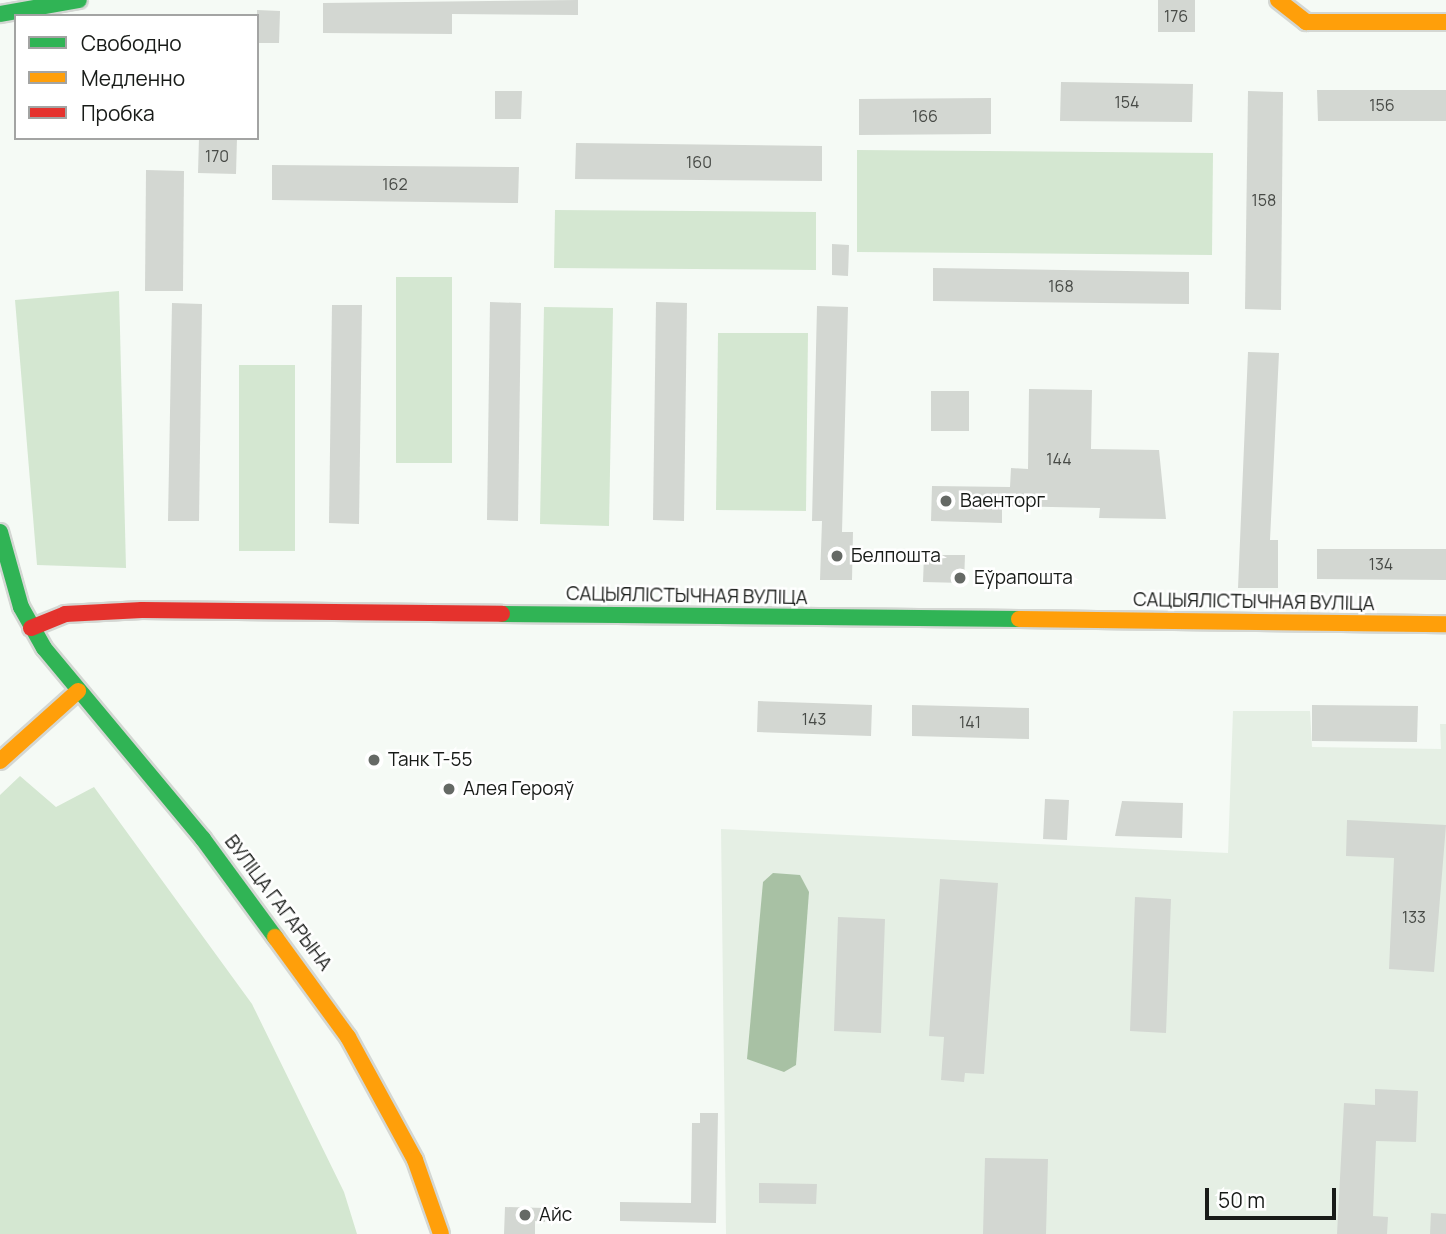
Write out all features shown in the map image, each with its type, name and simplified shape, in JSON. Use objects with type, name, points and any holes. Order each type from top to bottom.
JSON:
[{"type":"main road","points":[[0,14],[79,0]]},
{"type":"main road","points":[[1278,0],[1306,22],[1446,22]]},
{"type":"main road","points":[[0,532],[31,628]]},
{"type":"main road","name":"САЦЫЯЛІСТЫЧНАЯ ВУЛІЦА","points":[[31,628],[65,614],[142,610],[1446,624]]},
{"type":"main road","name":"ВУЛІЦА ГАГАРЫНА","points":[[31,628],[78,691],[203,839],[334,1016],[415,1160],[441,1234]]},
{"type":"main road","points":[[0,761],[78,691]]},
{"type":"shaded area","points":[[857,150],[1213,153],[1212,255],[857,252]]},
{"type":"shaded area","points":[[555,210],[816,212],[816,270],[554,268]]},
{"type":"shaded area","points":[[396,277],[452,277],[452,463],[396,463]]},
{"type":"shaded area","points":[[119,291],[126,568],[37,565],[15,300]]},
{"type":"shaded area","points":[[544,307],[613,308],[609,526],[540,524]]},
{"type":"shaded area","points":[[718,333],[808,333],[806,511],[716,510]]},
{"type":"shaded area","points":[[239,365],[295,365],[295,551],[239,551]]},
{"type":"shaded area","points":[[1233,711],[1310,711],[1312,747],[1441,749],[1440,724],[1446,724],[1446,1234],[726,1234],[721,829],[1228,853]]},
{"type":"shaded area","points":[[20,776],[56,807],[94,787],[252,1004],[344,1192],[357,1234],[0,1234],[0,795]]},
{"type":"shaded area","points":[[773,873],[800,875],[809,892],[796,1065],[784,1072],[747,1059],[763,882]]},
{"type":"building","points":[[578,0],[578,15],[452,14],[452,34],[323,33],[323,3]]},
{"type":"building","points":[[1158,0],[1195,0],[1195,32],[1158,32]]},
{"type":"building","points":[[257,10],[280,11],[279,43],[259,43]]},
{"type":"building","points":[[1061,82],[1193,84],[1192,122],[1060,121]]},
{"type":"building","points":[[1317,90],[1446,90],[1446,121],[1318,121]]},
{"type":"building","points":[[495,91],[522,91],[521,119],[495,119]]},
{"type":"building","points":[[1248,91],[1283,92],[1281,310],[1245,309]]},
{"type":"building","points":[[991,98],[991,134],[859,135],[859,99]]},
{"type":"building","points":[[199,140],[237,140],[236,174],[198,173]]},
{"type":"building","points":[[576,143],[822,146],[822,181],[575,179]]},
{"type":"building","points":[[272,165],[519,167],[518,203],[272,200]]},
{"type":"building","points":[[146,170],[184,171],[183,291],[145,291]]},
{"type":"building","points":[[832,244],[849,245],[848,276],[832,275]]},
{"type":"building","points":[[933,268],[1189,272],[1189,304],[933,301]]},
{"type":"building","points":[[490,302],[521,303],[518,521],[487,520]]},
{"type":"building","points":[[656,302],[687,303],[684,521],[653,520]]},
{"type":"building","points":[[172,303],[202,304],[199,521],[168,521]]},
{"type":"building","points":[[332,305],[362,305],[359,524],[329,523]]},
{"type":"building","points":[[817,306],[848,307],[842,532],[853,532],[852,580],[820,580],[822,521],[812,521]]},
{"type":"building","points":[[1248,352],[1279,353],[1270,540],[1278,540],[1278,588],[1238,588]]},
{"type":"building","points":[[1029,389],[1092,390],[1091,449],[1159,450],[1166,519],[1099,518],[1100,508],[1002,506],[1002,523],[931,521],[932,486],[1010,487],[1011,468],[1028,469]]},
{"type":"building","points":[[931,391],[969,391],[969,431],[931,431]]},
{"type":"building","points":[[1317,549],[1446,549],[1446,580],[1317,579]]},
{"type":"building","points":[[924,555],[965,555],[964,583],[923,582]]},
{"type":"building","points":[[758,701],[872,705],[871,736],[757,732]]},
{"type":"building","points":[[912,705],[1029,708],[1029,739],[912,736]]},
{"type":"building","points":[[1312,705],[1418,706],[1417,742],[1312,741]]},
{"type":"building","points":[[1045,799],[1069,800],[1067,840],[1043,839]]},
{"type":"building","points":[[1122,801],[1183,803],[1182,838],[1115,836]]},
{"type":"building","points":[[1347,820],[1446,825],[1434,972],[1389,969],[1394,858],[1346,856]]},
{"type":"building","points":[[940,879],[998,883],[984,1074],[965,1073],[964,1082],[941,1080],[944,1037],[929,1036]]},
{"type":"building","points":[[1135,897],[1171,899],[1166,1033],[1130,1031]]},
{"type":"building","points":[[838,917],[885,919],[881,1033],[834,1031]]},
{"type":"building","points":[[1375,1089],[1418,1091],[1416,1142],[1376,1141],[1373,1216],[1388,1217],[1387,1234],[1337,1234],[1344,1103],[1375,1105]]},
{"type":"building","points":[[700,1113],[718,1113],[716,1223],[620,1221],[620,1202],[691,1203],[692,1123],[700,1123]]},
{"type":"building","points":[[985,1158],[1048,1159],[1046,1234],[983,1234]]},
{"type":"building","points":[[759,1183],[817,1184],[816,1204],[759,1203]]},
{"type":"building","name":"Айс","points":[[505,1207],[545,1208],[545,1222],[535,1221],[535,1234],[504,1234]]},
{"type":"building","points":[[1431,1213],[1446,1214],[1446,1234],[1430,1234]]},
{"type":"traffic: fast","points":[[0,14],[79,0]]},
{"type":"traffic: fast","points":[[0,532],[21,607],[44,648],[203,839],[275,937]]},
{"type":"traffic: fast","points":[[502,614],[1019,619]]},
{"type":"traffic: slow","points":[[1278,0],[1306,22],[1446,22]]},
{"type":"traffic: slow","points":[[1019,619],[1446,624]]},
{"type":"traffic: slow","points":[[0,761],[78,691]]},
{"type":"traffic: slow","points":[[275,937],[348,1037],[415,1160],[441,1234]]},
{"type":"traffic: jam","points":[[31,628],[65,614],[142,610],[502,614]]},
{"type":"place","name":"Ваенторг","points":[[946,501]]},
{"type":"place","name":"Белпошта","points":[[837,556]]},
{"type":"place","name":"Еўрапошта","points":[[960,578]]},
{"type":"place","name":"Танк Т-55","points":[[374,760]]},
{"type":"place","name":"Алея Герояў","points":[[449,789]]},
{"type":"place","name":"Айс","points":[[525,1215]]}]
